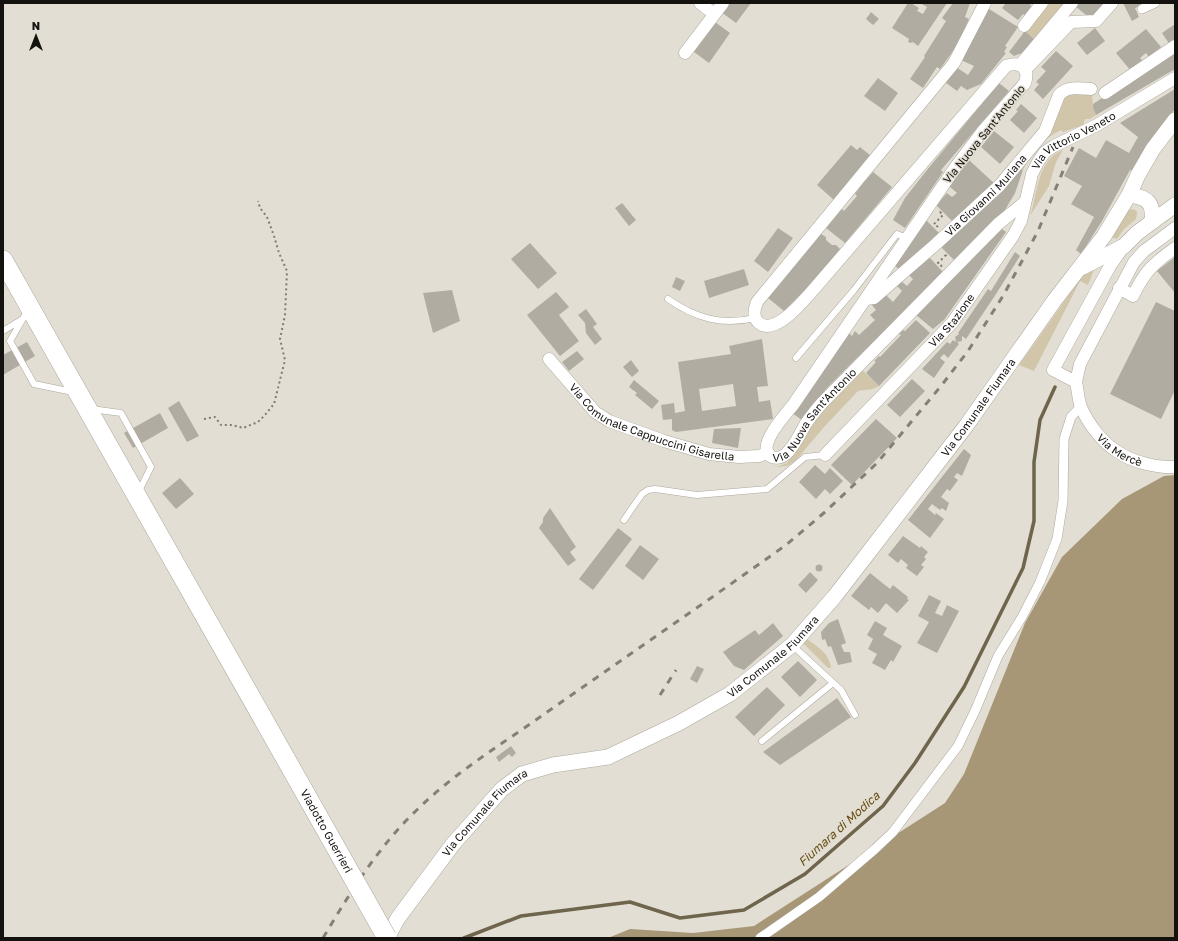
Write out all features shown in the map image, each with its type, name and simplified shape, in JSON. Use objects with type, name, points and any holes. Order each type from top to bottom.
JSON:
[{"type":"main road","name":"Viadotto Guerrieri","points":[[3,260],[26,313],[83,401],[387,938]]},
{"type":"street","points":[[700,3],[714,14]]},
{"type":"street","points":[[685,53],[723,3]]},
{"type":"street","points":[[985,3],[954,63],[757,302],[754,310],[755,318],[759,323],[764,326],[771,326],[779,323],[792,312],[814,289],[1006,66],[1014,63],[1023,68]]},
{"type":"street","points":[[1024,26],[1042,3]]},
{"type":"street","points":[[1023,68],[1072,3]]},
{"type":"street","points":[[1023,68],[1071,22],[1096,21],[1112,3]]},
{"type":"street","points":[[1142,9],[1155,3]]},
{"type":"street","points":[[1105,93],[1175,46]]},
{"type":"street","name":"Via Nuova Sant'Antonio","points":[[1023,68],[1027,78],[1025,83],[982,132],[906,238],[793,405],[771,434],[766,447],[768,453],[772,457],[777,458],[788,452],[822,403],[998,224],[1025,202]]},
{"type":"street","name":"Via Vittorio Veneto","points":[[1013,236],[1021,221],[1032,174],[1045,152],[1097,125],[1175,78]]},
{"type":"street","name":"Via Giovanni Muriana","points":[[866,299],[874,298],[1000,185],[1045,131],[1062,91],[1081,88],[1091,89]]},
{"type":"street","points":[[1175,120],[1153,149],[1138,175],[1129,195],[1102,281],[1053,370],[1076,382],[1080,364],[1134,262],[1144,251],[1175,228]]},
{"type":"street","points":[[1129,195],[1142,196],[1151,204],[1152,222]]},
{"type":"street","points":[[1113,247],[1175,205]]},
{"type":"street","name":"Via Stazione","points":[[825,455],[952,323],[1013,236]]},
{"type":"street","points":[[1113,247],[1134,262]]},
{"type":"street","name":"Via Comunale Fiumara","points":[[387,938],[398,918],[453,844],[502,789],[522,774],[553,765],[608,757],[679,723],[730,694],[792,645],[835,596],[962,432],[1054,302],[1080,268],[1113,247]]},
{"type":"street","points":[[1119,288],[1133,296],[1147,271],[1157,261],[1175,248]]},
{"type":"street","name":"Via Comunale Cappuccini Gisarella","points":[[549,359],[595,412],[609,421],[664,441],[709,454],[739,457],[759,456],[768,453]]},
{"type":"street","name":"Via Mercè","points":[[1076,382],[1081,406],[1096,431],[1106,442],[1119,453],[1151,465],[1175,467]]},
{"type":"street","points":[[760,938],[819,897],[893,832],[958,746],[975,711],[998,656],[1022,617],[1040,582],[1057,538],[1063,501],[1064,439],[1071,417],[1081,406]]},
{"type":"lane","points":[[796,358],[854,290],[897,234],[906,238]]},
{"type":"lane","points":[[668,299],[678,306],[709,319],[733,322],[755,318]]},
{"type":"lane","points":[[3,331],[26,313]]},
{"type":"lane","points":[[26,313],[10,342],[34,384],[121,413],[151,467],[136,496]]},
{"type":"lane","points":[[624,520],[642,494],[648,490],[655,489],[697,495],[767,489],[805,457],[825,455]]},
{"type":"lane","points":[[792,645],[841,690],[856,715]]},
{"type":"lane","points":[[762,741],[833,683]]},
{"type":"path","points":[[204,419],[215,417],[221,425],[232,425],[243,428],[258,422],[274,404],[282,378],[285,360],[280,339],[285,315],[287,271],[279,254],[267,217],[260,208],[258,201]]},
{"type":"path","points":[[936,216],[940,212],[943,215],[934,224],[938,227],[942,223]]},
{"type":"path","points":[[939,256],[943,252],[946,255],[938,263],[941,266],[945,262]]},
{"type":"shaded area","points":[[1048,3],[1065,3],[1035,40],[1025,31]]},
{"type":"shaded area","points":[[1065,94],[1092,94],[1093,108],[1096,115],[1090,119],[1085,119],[1083,125],[1063,132],[1061,130],[1043,142],[1030,157],[1023,170],[1019,169]]},
{"type":"shaded area","points":[[1063,150],[1056,162],[1049,186],[1030,216],[1039,179],[1043,170],[1054,155]]},
{"type":"shaded area","points":[[1131,209],[1137,212],[1136,219],[1124,229],[1117,239],[1111,237],[1126,212]]},
{"type":"shaded area","points":[[1091,264],[1095,267],[1088,285],[1080,281],[1034,371],[1019,365]]},
{"type":"shaded area","points":[[862,370],[879,386],[876,388],[858,391],[796,460],[787,466],[776,467],[787,463],[823,409]]},
{"type":"shaded area","points":[[1175,475],[1175,938],[608,938],[630,929],[693,933],[754,926],[945,803],[964,774],[1025,623],[1062,557],[1122,499],[1164,476]]},
{"type":"shaded area","points":[[807,639],[826,655],[831,668],[828,668],[803,643]]},
{"type":"building","points":[[728,3],[751,3],[736,23],[721,12]]},
{"type":"building","points":[[908,3],[911,3],[919,8],[917,11],[923,14],[927,7],[920,3],[947,3],[918,46],[913,42],[908,42],[909,39],[892,28]]},
{"type":"building","points":[[953,3],[970,3],[965,17],[969,19],[953,51],[940,69],[937,67],[923,88],[910,79],[946,21],[942,18]]},
{"type":"building","points":[[1006,3],[1032,3],[1030,5],[1032,7],[1025,16],[1023,14],[1018,20],[1002,8]]},
{"type":"building","points":[[1078,3],[1105,3],[1091,19],[1075,6]]},
{"type":"building","points":[[1123,3],[1145,3],[1135,8],[1139,17],[1132,21]]},
{"type":"building","points":[[989,9],[1018,27],[1005,46],[1007,47],[1004,52],[1006,53],[981,84],[967,90],[961,86],[957,91],[945,82],[956,67],[968,75],[974,66],[961,60]]},
{"type":"building","points":[[871,12],[879,19],[873,25],[866,19]]},
{"type":"building","points":[[715,22],[730,33],[709,63],[694,52]]},
{"type":"building","points":[[1175,24],[1175,42],[1170,45],[1162,33]]},
{"type":"building","points":[[1095,28],[1105,41],[1087,55],[1077,43]]},
{"type":"building","points":[[1146,29],[1161,47],[1149,57],[1146,53],[1140,58],[1143,61],[1131,71],[1116,53]]},
{"type":"building","points":[[1025,31],[1035,40],[1025,52],[1014,56],[1009,52]]},
{"type":"building","points":[[1175,50],[1175,69],[1096,115],[1093,104]]},
{"type":"building","points":[[1056,51],[1073,66],[1043,99],[1034,90],[1039,84],[1036,82],[1046,71],[1041,67]]},
{"type":"building","points":[[878,78],[898,93],[885,111],[864,96]]},
{"type":"building","points":[[999,83],[1009,91],[941,170],[943,172],[905,228],[893,220],[905,198]]},
{"type":"building","points":[[1175,89],[1175,109],[1156,133],[1133,171],[1130,170],[1102,221],[1081,254],[1076,250],[1094,217],[1071,204],[1082,186],[1064,176],[1079,148],[1096,158],[1106,140],[1129,153],[1138,137],[1120,123]]},
{"type":"building","points":[[1021,104],[1037,118],[1024,133],[1010,120],[1018,111],[1016,110]]},
{"type":"building","points":[[994,131],[1014,147],[1000,164],[981,147]]},
{"type":"building","points":[[851,145],[857,150],[860,147],[871,156],[857,173],[866,180],[873,172],[892,187],[845,243],[826,228],[842,209],[844,211],[857,196],[855,194],[861,186],[852,179],[834,200],[817,185]]},
{"type":"building","points":[[969,160],[995,184],[953,222],[936,205],[947,193],[952,197],[957,193],[949,186]]},
{"type":"building","points":[[1019,169],[1023,170],[1015,193],[1005,210],[954,260],[941,247]]},
{"type":"building","points":[[622,203],[636,220],[629,226],[615,208]]},
{"type":"building","points":[[926,220],[939,233],[899,269],[895,266]]},
{"type":"building","points":[[778,228],[793,238],[768,272],[754,261]]},
{"type":"building","points":[[1002,229],[1006,232],[944,320],[933,329],[916,315]]},
{"type":"building","points":[[821,234],[826,237],[826,240],[832,245],[836,245],[841,250],[815,280],[784,311],[768,298]]},
{"type":"building","points":[[530,243],[557,273],[538,289],[511,259]]},
{"type":"building","points":[[1015,252],[1020,256],[996,294],[966,339],[962,336],[962,341],[957,342],[959,344],[948,358],[944,354],[940,358],[945,362],[934,378],[922,369],[947,342],[950,344],[953,340],[956,342],[955,337],[959,334],[958,333],[988,289],[991,291]]},
{"type":"building","points":[[929,257],[943,272],[827,388],[802,420],[792,413],[848,332],[852,336],[855,331],[859,335],[875,320],[870,315],[876,310],[871,304],[884,293],[893,302],[902,291],[895,284],[900,280],[907,286],[913,279],[908,274]]},
{"type":"building","points":[[1175,257],[1175,293],[1157,271]]},
{"type":"building","points":[[744,269],[749,285],[709,298],[704,281]]},
{"type":"building","points":[[676,277],[685,281],[680,291],[672,287]]},
{"type":"building","points":[[452,290],[460,321],[433,333],[423,293]]},
{"type":"building","points":[[556,292],[569,307],[559,315],[579,341],[560,356],[527,315]]},
{"type":"building","points":[[1156,302],[1175,311],[1175,390],[1161,419],[1110,394]]},
{"type":"building","points":[[586,309],[597,324],[593,327],[602,339],[595,345],[586,333],[585,323],[578,315]]},
{"type":"building","points":[[916,320],[930,333],[879,386],[866,373],[876,362],[874,361],[879,356],[880,357],[901,335],[899,334],[903,330],[905,331]]},
{"type":"building","points":[[762,339],[768,386],[757,387],[759,402],[770,400],[773,419],[676,432],[672,430],[672,419],[663,420],[661,405],[674,403],[675,413],[685,411],[678,362],[731,354],[729,346]],"holes":[[[733,384],[736,406],[702,411],[699,389]]]},
{"type":"building","points":[[27,342],[35,356],[3,375],[3,355]]},
{"type":"building","points":[[577,351],[584,359],[569,371],[562,362]]},
{"type":"building","points":[[631,360],[639,371],[632,377],[623,367]]},
{"type":"building","points":[[912,379],[925,391],[900,417],[887,405]]},
{"type":"building","points":[[634,380],[659,401],[652,409],[635,395],[637,393],[629,387]]},
{"type":"building","points":[[179,401],[199,436],[187,442],[168,408]]},
{"type":"building","points":[[160,413],[168,428],[133,448],[124,433]]},
{"type":"building","points":[[876,419],[897,438],[852,485],[831,465]]},
{"type":"building","points":[[741,428],[738,448],[712,443],[714,429]]},
{"type":"building","points":[[964,449],[971,455],[962,476],[957,473],[954,477],[958,480],[950,491],[947,489],[941,497],[949,503],[946,511],[942,508],[940,510],[932,504],[928,509],[935,515],[936,513],[944,519],[930,538],[908,520]]},
{"type":"building","points":[[815,465],[825,474],[830,468],[843,481],[830,494],[825,489],[816,499],[799,482]]},
{"type":"building","points":[[180,478],[194,494],[176,509],[162,493]]},
{"type":"building","points":[[550,508],[576,547],[570,552],[576,560],[568,566],[539,528],[543,522],[543,518]]},
{"type":"building","points":[[618,528],[632,539],[593,590],[579,579]]},
{"type":"building","points":[[903,536],[920,548],[921,546],[928,552],[924,557],[926,559],[921,565],[924,567],[917,576],[906,568],[908,565],[901,559],[898,563],[888,555]]},
{"type":"building","points":[[640,545],[659,559],[643,580],[625,566]]},
{"type":"building","points":[[819,564],[822,565],[822,571],[819,572],[816,571],[815,568],[816,565]]},
{"type":"building","points":[[810,572],[818,580],[806,593],[798,585]]},
{"type":"building","points":[[870,573],[890,589],[893,585],[908,597],[907,599],[909,600],[897,613],[886,603],[878,613],[871,607],[869,610],[851,596]]},
{"type":"building","points":[[929,595],[941,601],[935,613],[942,616],[947,605],[959,611],[937,653],[917,643],[929,622],[918,616]]},
{"type":"building","points":[[838,619],[846,643],[841,645],[844,652],[850,652],[852,662],[838,665],[831,646],[828,647],[825,639],[822,640],[821,632],[829,623]]},
{"type":"building","points":[[875,621],[887,628],[883,635],[902,646],[893,662],[891,660],[885,670],[872,663],[877,654],[868,649],[873,639],[867,635]]},
{"type":"building","points":[[773,623],[783,636],[744,670],[734,666],[723,652],[755,630],[759,635]]},
{"type":"building","points":[[798,661],[817,680],[800,697],[781,677]]},
{"type":"building","points":[[697,666],[704,669],[697,683],[690,679]]},
{"type":"building","points":[[767,687],[785,705],[754,736],[735,717]]},
{"type":"building","points":[[837,698],[851,717],[780,765],[763,752]]},
{"type":"building","points":[[511,746],[516,753],[512,757],[509,754],[499,762],[496,757]]},
{"type":"waterway","name":"Fiumara di Modica","points":[[464,938],[521,916],[630,902],[680,918],[744,910],[805,874],[883,806],[915,763],[964,687],[1023,568],[1034,521],[1034,462],[1040,420],[1055,387]]},
{"type":"railway","points":[[323,938],[355,886],[379,852],[405,821],[434,794],[480,759],[786,545],[825,512],[877,463],[968,351],[1003,296],[1038,231],[1073,147]]},
{"type":"railway","points":[[660,695],[676,670]]}]
